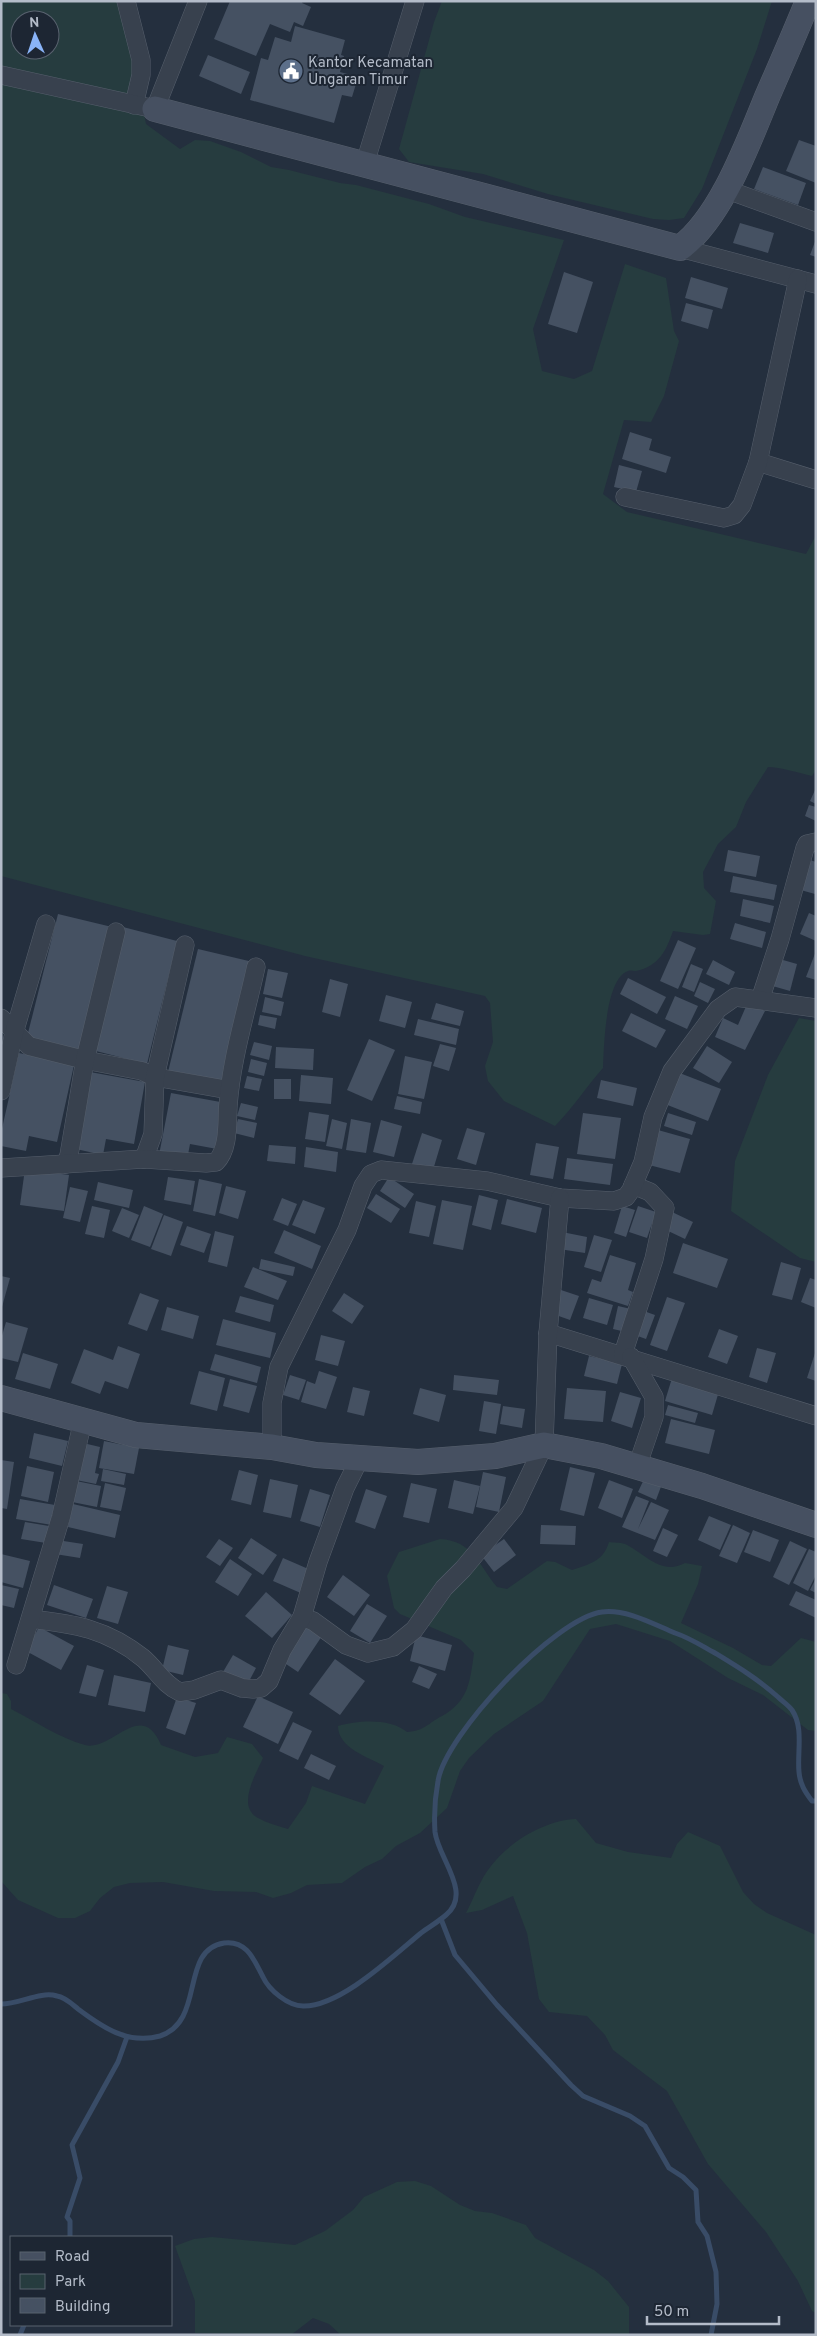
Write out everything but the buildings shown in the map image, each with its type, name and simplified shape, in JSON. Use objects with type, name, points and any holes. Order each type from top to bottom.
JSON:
[{"type":"street","points":[[126,1],[141,60],[144,107]]},
{"type":"street","points":[[144,107],[198,1]]},
{"type":"street","points":[[365,163],[415,1]]},
{"type":"street","points":[[680,248],[691,240],[705,223],[736,170],[808,1]]},
{"type":"street","points":[[1,75],[144,107],[365,163],[816,284]]},
{"type":"street","points":[[725,189],[816,222]]},
{"type":"street","points":[[625,497],[724,518],[734,515],[742,505],[758,462],[798,279]]},
{"type":"street","points":[[758,462],[816,480]]},
{"type":"street","points":[[760,1000],[805,848],[807,844],[816,842]]},
{"type":"street","points":[[1,1091],[14,1032],[46,924]]},
{"type":"street","points":[[66,1164],[84,1060],[116,932]]},
{"type":"street","points":[[144,1159],[153,1134],[155,1077],[185,944]]},
{"type":"street","points":[[1,1168],[144,1159],[216,1162],[223,1150],[227,1133],[229,1090],[256,967]]},
{"type":"street","points":[[272,1447],[272,1403],[279,1367],[347,1230],[363,1186],[371,1174],[381,1170],[487,1180],[560,1198],[614,1202],[626,1197],[633,1186],[642,1162],[653,1117],[672,1071],[723,1004],[734,997],[816,1008]]},
{"type":"street","points":[[1,1018],[29,1046],[84,1060],[142,1071],[155,1077],[229,1090]]},
{"type":"street","points":[[633,1186],[650,1192],[665,1208],[654,1259],[627,1355],[654,1397],[654,1416],[637,1467]]},
{"type":"street","points":[[302,1617],[313,1621],[346,1645],[368,1653],[393,1647],[414,1630],[444,1588],[514,1508],[544,1445],[548,1333],[560,1198]]},
{"type":"street","points":[[548,1333],[627,1355],[816,1416]]},
{"type":"street","points":[[1,1398],[136,1434],[272,1447],[316,1455],[418,1462],[495,1456],[544,1445],[601,1456],[702,1486],[816,1525]]},
{"type":"street","points":[[16,1665],[61,1517],[83,1420]]},
{"type":"street","points":[[31,1619],[82,1626],[101,1632],[143,1658],[175,1689],[187,1692],[221,1680],[242,1688],[261,1688],[267,1684],[282,1650],[302,1617],[318,1562],[345,1488],[360,1458]]},
{"type":"green space","points":[[1,1],[117,1],[136,72],[146,124],[180,149],[195,140],[210,141],[241,152],[271,167],[356,185],[429,204],[465,217],[564,240],[533,329],[542,371],[574,379],[592,371],[625,264],[666,278],[674,331],[679,341],[664,396],[651,422],[624,420],[603,494],[627,512],[806,554],[816,535],[816,770],[812,776],[768,767],[746,802],[736,827],[718,844],[703,872],[704,888],[716,901],[710,934],[703,935],[673,931],[668,945],[656,961],[644,969],[628,971],[620,977],[610,1000],[607,1015],[603,1068],[555,1126],[504,1101],[488,1081],[485,1066],[493,1042],[490,1003],[485,996],[305,956],[1,876]]},
{"type":"green space","points":[[442,1],[772,1],[757,49],[702,189],[684,218],[669,220],[653,219],[548,194],[483,174],[409,162],[399,149],[434,22]]},
{"type":"green space","points":[[799,1018],[816,1021],[816,1262],[800,1258],[731,1211],[735,1161],[768,1075]]},
{"type":"green space","points":[[440,1539],[460,1544],[468,1549],[497,1587],[507,1589],[547,1561],[555,1562],[572,1570],[590,1564],[603,1554],[609,1542],[625,1544],[654,1562],[668,1567],[685,1563],[702,1566],[698,1584],[681,1623],[733,1648],[762,1665],[771,1666],[801,1638],[816,1642],[816,1731],[808,1730],[763,1695],[728,1678],[670,1641],[616,1624],[590,1629],[543,1701],[494,1734],[469,1758],[460,1771],[447,1808],[420,1833],[396,1846],[382,1859],[365,1867],[342,1883],[307,1885],[291,1893],[273,1898],[256,1892],[214,1891],[163,1882],[130,1883],[114,1887],[100,1898],[90,1911],[75,1918],[58,1918],[18,1900],[1,1881],[1,1693],[7,1694],[11,1701],[11,1709],[56,1734],[85,1745],[95,1745],[135,1726],[144,1726],[153,1732],[161,1745],[195,1757],[218,1753],[227,1737],[252,1744],[263,1758],[250,1790],[249,1806],[252,1813],[258,1818],[280,1827],[288,1829],[306,1803],[312,1786],[365,1804],[384,1766],[348,1746],[339,1734],[338,1726],[355,1722],[383,1722],[400,1727],[407,1732],[418,1730],[451,1710],[458,1704],[467,1689],[474,1653],[461,1640],[400,1614],[394,1608],[387,1576],[399,1552]]},
{"type":"green space","points":[[576,1819],[596,1843],[628,1852],[671,1858],[677,1844],[688,1832],[720,1846],[743,1892],[754,1904],[767,1913],[816,1935],[816,2313],[812,2311],[798,2281],[766,2232],[708,2164],[667,2091],[613,2050],[605,2035],[587,2016],[549,2012],[539,1999],[527,1933],[513,1896],[482,1910],[466,1913],[487,1871],[508,1848],[518,1840],[541,1828],[553,1823]]},
{"type":"green space","points":[[415,2181],[431,2186],[460,2205],[475,2211],[492,2213],[526,2225],[535,2238],[594,2270],[608,2281],[629,2307],[629,2335],[341,2335],[329,2324],[313,2318],[291,2335],[195,2333],[195,2301],[175,2246],[194,2239],[212,2237],[295,2245],[325,2231],[353,2210],[364,2197],[397,2182]]},
{"type":"waterway","points":[[1,2004],[37,1996],[57,1996],[66,1999],[96,2022],[116,2033],[137,2038],[160,2036],[174,2028],[183,2016],[189,2002],[201,1958],[210,1948],[224,1943],[239,1945],[249,1952],[270,1987],[291,2003],[303,2006],[318,2004],[349,1989],[443,1918],[453,1906],[456,1896],[455,1886],[437,1842],[435,1813],[438,1781],[445,1761],[460,1736],[481,1709],[531,1656],[558,1634],[582,1619],[602,1612],[630,1615],[691,1640],[763,1684],[787,1705],[792,1710],[798,1724],[800,1780],[809,1798],[812,1801],[816,1801]]},
{"type":"waterway","points":[[441,1919],[455,1955],[497,2005],[571,2085],[583,2096],[630,2116],[645,2126],[669,2168],[683,2177],[696,2190],[698,2222],[707,2236],[716,2272],[717,2304],[711,2335]]},
{"type":"waterway","points":[[70,2236],[70,2221],[67,2217],[80,2178],[72,2145],[118,2062],[127,2037]]},
{"type":"waterway","points":[[20,2335],[24,2326]]},
{"type":"place","name":"Kantor Kecamatan Ungaran Timur","points":[[291,71]]}]
